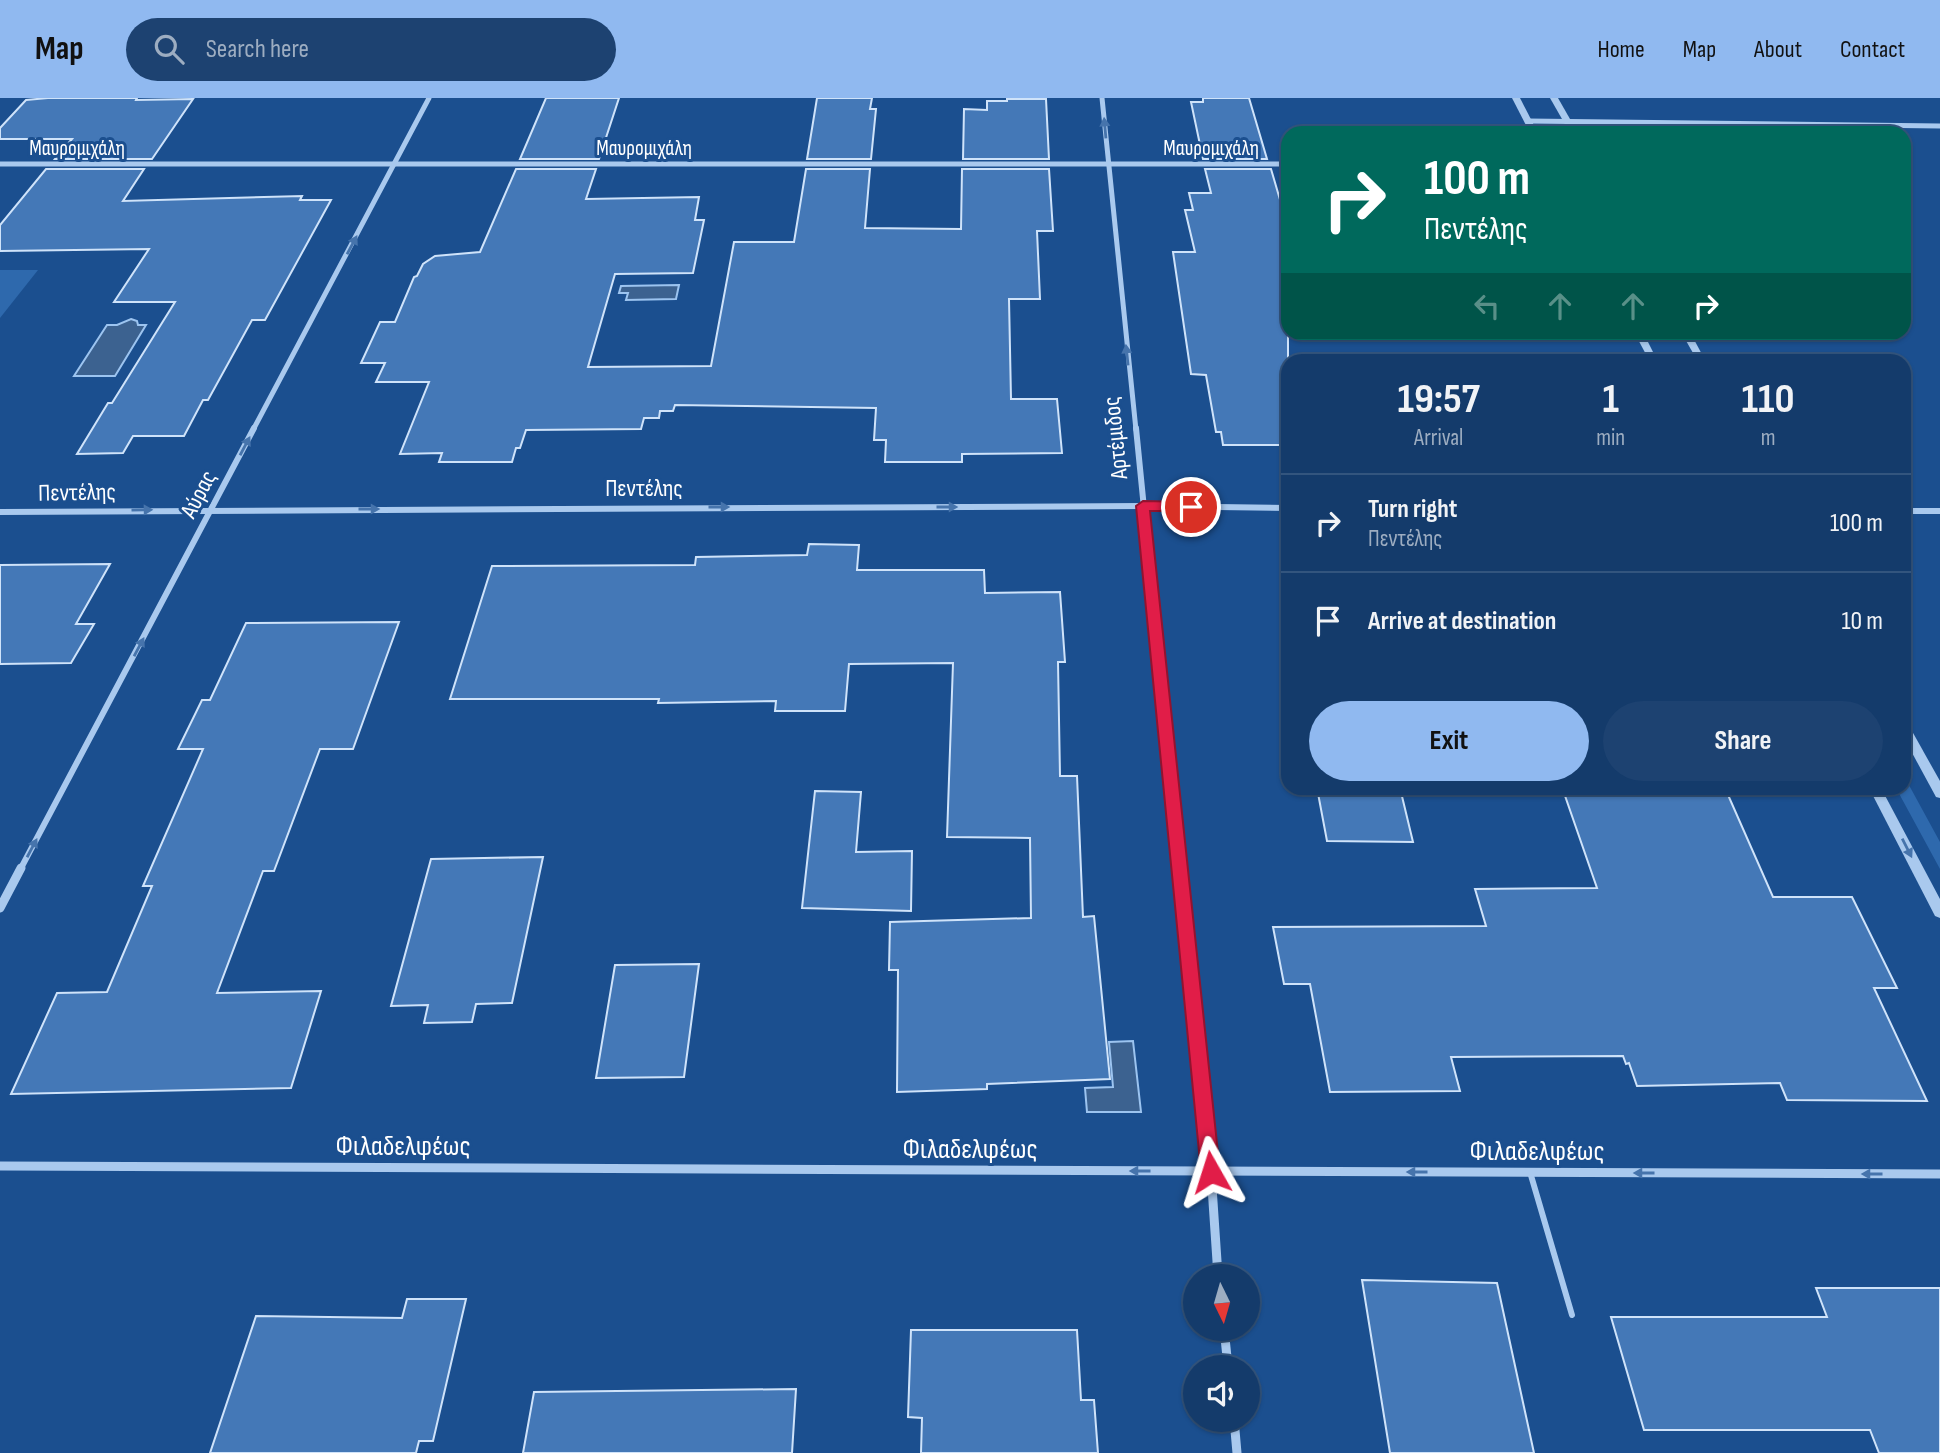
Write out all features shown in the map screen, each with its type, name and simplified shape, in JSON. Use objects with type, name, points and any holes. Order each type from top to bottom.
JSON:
[{"type":"street","name":"Αύρας","points":[[0,908],[429,98]]},
{"type":"street","name":"Αρτέμιδος","points":[[1102,98],[1218,1264]]},
{"type":"street","points":[[1516,98],[1530,126]]},
{"type":"street","points":[[1554,98],[1570,126]]},
{"type":"street","points":[[1528,121],[1940,126]]},
{"type":"street","name":"Μαυρομιχάλη","points":[[0,164],[1281,164]]},
{"type":"street","name":"Πεντέλης","points":[[0,512],[1143,506],[1281,508]]},
{"type":"street","points":[[1911,511],[1940,511]]},
{"type":"street","points":[[1911,740],[1940,793]]},
{"type":"street","points":[[1879,795],[1940,912]]},
{"type":"street","name":"Φιλαδελφέως","points":[[0,1166],[1940,1174]]},
{"type":"street","points":[[1235,1432],[1237,1453]]},
{"type":"lane","points":[[1530,1172],[1572,1315]]},
{"type":"shaded area","points":[[0,270],[38,270],[0,318]]},
{"type":"shaded area","points":[[679,285],[676,299],[626,300],[628,293],[619,293],[621,286]]},
{"type":"shaded area","points":[[131,319],[137,321],[138,325],[146,325],[115,376],[74,376],[107,325],[117,325]]},
{"type":"shaded area","points":[[1911,789],[1940,842],[1940,869],[1900,795],[1911,795]]},
{"type":"shaded area","points":[[1133,1041],[1141,1112],[1087,1112],[1085,1088],[1113,1087],[1109,1042]]},
{"type":"building","points":[[546,98],[619,98],[599,159],[520,159]]},
{"type":"building","points":[[817,98],[872,98],[870,109],[876,109],[871,159],[807,159]]},
{"type":"building","points":[[1203,98],[1249,98],[1267,159],[1203,159],[1191,102],[1203,102]]},
{"type":"building","points":[[193,99],[152,159],[55,159],[72,139],[0,139],[0,128],[26,100]]},
{"type":"building","points":[[1046,99],[1049,159],[963,159],[964,109],[987,110],[987,101]]},
{"type":"building","points":[[46,169],[144,169],[123,201],[302,196],[300,200],[331,200],[265,320],[252,320],[208,400],[203,400],[184,436],[133,436],[123,453],[77,454],[175,302],[114,302],[149,249],[0,251],[0,225]]},
{"type":"building","points":[[516,169],[596,169],[586,199],[699,197],[695,220],[704,220],[693,273],[615,274],[588,367],[711,366],[734,242],[794,242],[806,169],[870,169],[865,228],[961,229],[962,169],[1049,169],[1053,231],[1037,231],[1040,299],[1009,299],[1011,399],[1057,399],[1062,453],[962,454],[962,462],[885,462],[886,440],[874,440],[876,408],[675,405],[673,411],[660,411],[659,418],[644,418],[641,429],[526,430],[512,462],[439,462],[442,453],[400,454],[429,382],[376,382],[385,363],[361,363],[380,322],[395,322],[414,277],[423,264],[435,256],[480,252]]},
{"type":"building","points":[[1205,169],[1271,169],[1281,203],[1281,340],[1288,340],[1288,354],[1281,354],[1281,445],[1223,445],[1221,432],[1216,432],[1206,375],[1191,374],[1173,252],[1195,252],[1185,210],[1193,210],[1189,193],[1211,193]]},
{"type":"building","points":[[809,544],[859,545],[857,570],[984,570],[985,593],[1060,592],[1065,662],[1058,662],[1060,776],[1077,776],[1083,917],[1094,916],[1110,1079],[987,1084],[987,1089],[897,1092],[898,970],[889,970],[890,922],[1031,918],[1030,838],[947,837],[953,663],[849,664],[845,711],[775,711],[776,701],[658,703],[659,699],[450,699],[492,566],[695,565],[696,557],[807,555]]},
{"type":"building","points":[[110,564],[76,624],[94,624],[71,663],[0,664],[0,565]]},
{"type":"building","points":[[399,622],[353,749],[320,749],[274,871],[263,871],[217,993],[321,991],[291,1088],[11,1094],[57,993],[107,992],[152,886],[143,886],[203,749],[178,749],[202,700],[210,700],[246,623]]},
{"type":"building","points":[[815,791],[861,792],[856,852],[912,851],[911,911],[802,908]]},
{"type":"building","points":[[1318,795],[1402,795],[1413,842],[1327,841]]},
{"type":"building","points":[[1565,795],[1728,795],[1773,897],[1852,897],[1897,988],[1874,988],[1927,1101],[1787,1100],[1780,1083],[1637,1086],[1629,1063],[1626,1064],[1623,1056],[1451,1057],[1460,1091],[1330,1092],[1310,984],[1284,984],[1273,927],[1486,926],[1475,889],[1597,888]]},
{"type":"building","points":[[543,857],[512,1003],[476,1004],[472,1022],[424,1023],[428,1005],[391,1006],[431,859]]},
{"type":"building","points":[[699,964],[684,1077],[596,1078],[615,965]]},
{"type":"building","points":[[1362,1280],[1497,1283],[1534,1453],[1390,1453]]},
{"type":"building","points":[[1816,1288],[1940,1288],[1940,1453],[1879,1453],[1870,1430],[1644,1430],[1611,1317],[1827,1317]]},
{"type":"building","points":[[407,1299],[466,1299],[433,1441],[419,1441],[416,1453],[210,1453],[256,1316],[402,1318]]},
{"type":"building","points":[[911,1330],[1077,1330],[1081,1400],[1094,1400],[1098,1453],[921,1453],[922,1418],[908,1417]]},
{"type":"building","points":[[796,1389],[792,1453],[523,1453],[534,1392]]},
{"type":"route","points":[[1191,507],[1143,506],[1211,1172]]}]
